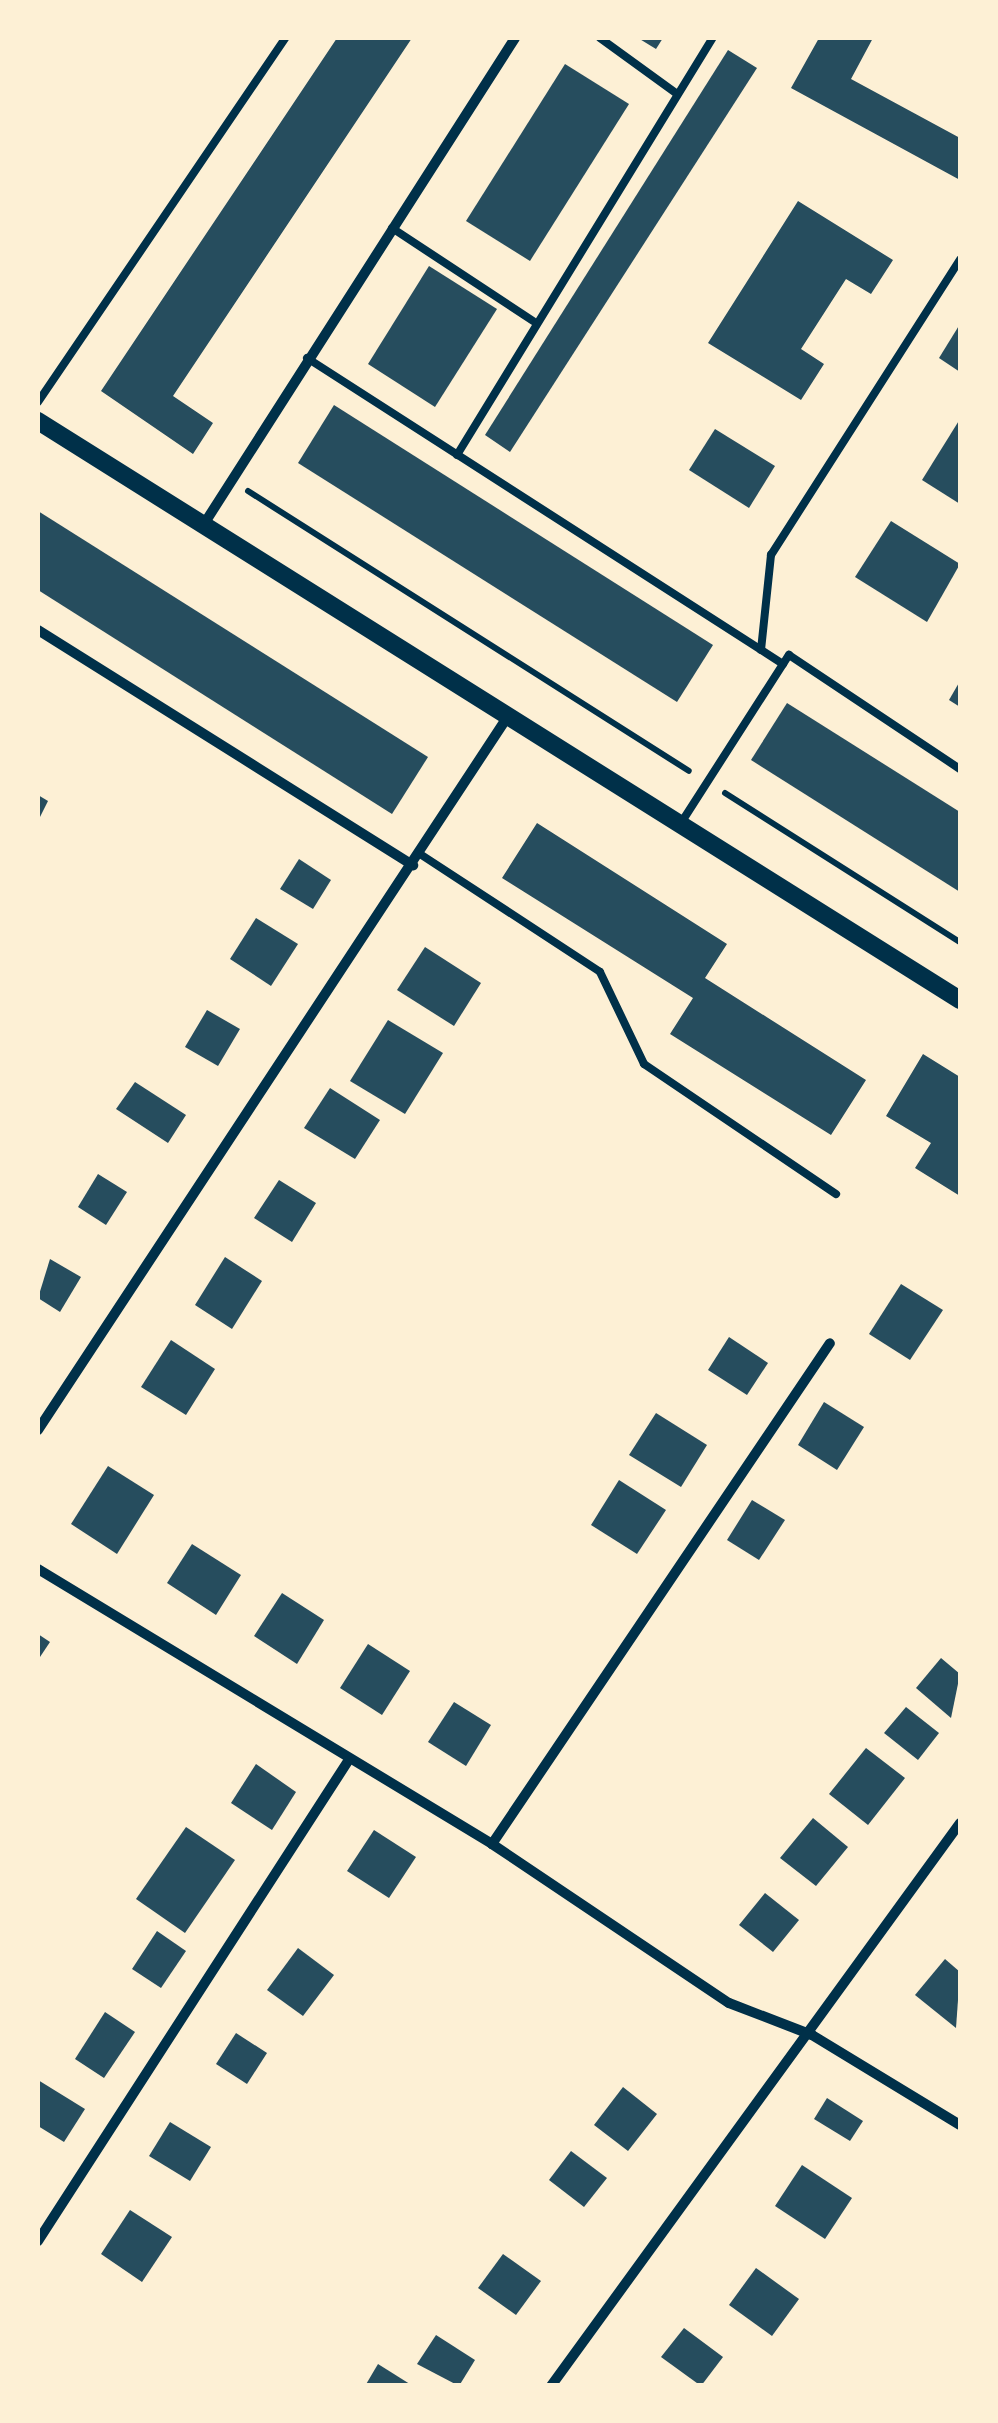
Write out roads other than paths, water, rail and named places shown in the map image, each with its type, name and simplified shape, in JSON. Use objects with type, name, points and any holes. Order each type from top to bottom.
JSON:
[{"type":"street","points":[[204,524],[236,483],[307,358],[515,38]]},
{"type":"street","points":[[38,422],[510,713],[960,1000]]},
{"type":"street","points":[[40,636],[412,866]]},
{"type":"street","points":[[38,1430],[510,713]]},
{"type":"street","points":[[492,1844],[830,1343]]},
{"type":"street","points":[[38,1569],[348,1762],[492,1844],[729,2003],[812,2035],[960,2125]]},
{"type":"street","points":[[38,2241],[348,1762]]},
{"type":"street","points":[[551,2386],[812,2035],[960,1823]]},
{"type":"lane","points":[[38,402],[286,38]]},
{"type":"lane","points":[[600,38],[677,94]]},
{"type":"lane","points":[[456,455],[533,321],[712,38]]},
{"type":"lane","points":[[392,228],[533,321]]},
{"type":"lane","points":[[761,650],[772,555],[960,259]]},
{"type":"lane","points":[[307,358],[783,664]]},
{"type":"lane","points":[[681,823],[710,784],[789,654],[960,768]]},
{"type":"lane","points":[[420,854],[600,972],[644,1064],[836,1194]]}]
